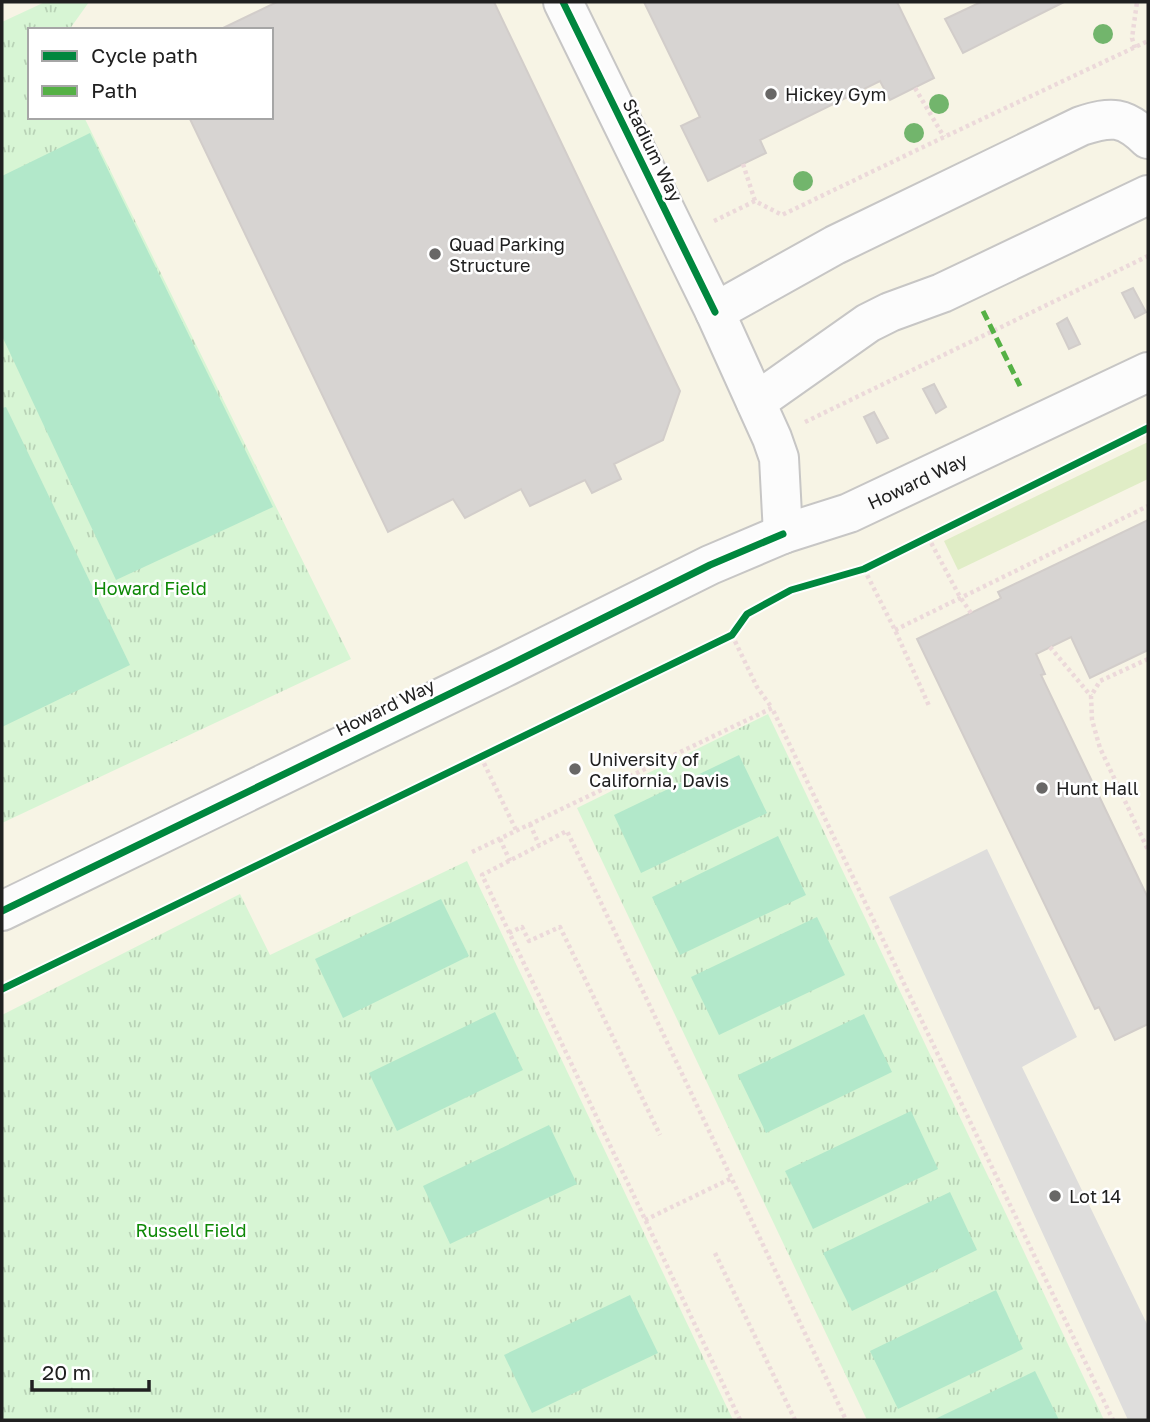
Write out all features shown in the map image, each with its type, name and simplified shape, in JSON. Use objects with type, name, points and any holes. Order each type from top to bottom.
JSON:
[{"type":"street","name":"Stadium Way","points":[[563,2],[715,312],[756,402],[787,430],[779,458],[783,534]]},
{"type":"street","points":[[715,312],[835,245],[1081,126],[1098,120],[1115,119],[1135,126],[1148,139]]},
{"type":"street","points":[[756,402],[868,323],[942,293],[1148,195]]},
{"type":"street","name":"Howard Way","points":[[2,911],[710,565],[783,534],[857,510],[1148,372]]},
{"type":"path","points":[[1135,48],[1132,38],[1137,2]]},
{"type":"path","points":[[743,164],[755,201],[782,215],[1148,41]]},
{"type":"path","points":[[915,88],[944,137]]},
{"type":"path","points":[[711,222],[755,201]]},
{"type":"path","points":[[787,430],[1148,257]]},
{"type":"path","points":[[895,630],[1148,506]]},
{"type":"path","points":[[918,542],[940,531]]},
{"type":"path","points":[[928,537],[971,613]]},
{"type":"path","points":[[852,572],[875,564]]},
{"type":"path","points":[[864,569],[930,708]]},
{"type":"path","points":[[719,641],[732,635],[740,625]]},
{"type":"path","points":[[732,635],[757,687],[772,708],[1113,1420]]},
{"type":"path","points":[[1050,647],[1091,696]]},
{"type":"path","points":[[1148,659],[1100,681],[1091,696],[1092,720],[1100,748],[1148,850]]},
{"type":"path","points":[[472,852],[772,708]]},
{"type":"path","points":[[469,763],[494,751]]},
{"type":"path","points":[[481,757],[516,830]]},
{"type":"path","points":[[530,824],[539,845]]},
{"type":"path","points":[[740,1420],[482,876],[567,831],[846,1420]]},
{"type":"path","points":[[500,839],[510,861]]},
{"type":"path","points":[[509,933],[522,927],[529,941],[560,928],[660,1135]]},
{"type":"path","points":[[645,1220],[732,1178]]},
{"type":"path","points":[[715,1253],[796,1420]]},
{"type":"shaded area","name":"University of California, Davis","points":[[2,2],[1148,2],[1148,1420],[2,1420]]},
{"type":"shaded area","name":"Lot 14","points":[[987,849],[1077,1037],[1022,1067],[1148,1326],[1148,1420],[1128,1420],[889,897]]},
{"type":"green space","name":"Howard Field","points":[[45,2],[89,2],[70,28],[28,28],[28,119],[85,119],[351,659],[2,823],[2,22]]},
{"type":"green space","points":[[90,133],[273,507],[116,580],[2,336],[2,176]]},
{"type":"green space","points":[[6,407],[130,665],[2,727],[2,408]]},
{"type":"green space","points":[[1148,442],[1148,479],[958,570],[944,541]]},
{"type":"green space","points":[[768,714],[1104,1420],[867,1420],[577,808]]},
{"type":"green space","points":[[739,755],[767,813],[641,873],[614,815]]},
{"type":"green space","points":[[778,836],[806,895],[680,955],[652,897]]},
{"type":"green space","name":"Russell Field","points":[[467,861],[733,1420],[2,1420],[2,1015],[240,894],[270,955]]},
{"type":"green space","points":[[441,899],[469,956],[343,1018],[315,959]]},
{"type":"green space","points":[[817,917],[845,975],[719,1035],[691,977]]},
{"type":"green space","points":[[495,1012],[523,1070],[397,1131],[369,1073]]},
{"type":"green space","points":[[864,1014],[892,1072],[766,1133],[738,1075]]},
{"type":"green space","points":[[911,1111],[938,1169],[813,1229],[785,1171]]},
{"type":"green space","points":[[549,1125],[577,1184],[450,1244],[423,1186]]},
{"type":"green space","points":[[950,1192],[977,1250],[852,1311],[823,1253]]},
{"type":"green space","points":[[996,1290],[1023,1349],[898,1409],[870,1351]]},
{"type":"green space","points":[[630,1295],[658,1353],[532,1413],[504,1355]]},
{"type":"green space","points":[[1035,1371],[1059,1420],[933,1420]]},
{"type":"building","name":"Quad Parking Structure","points":[[277,2],[494,2],[680,391],[663,440],[614,464],[621,479],[592,493],[585,480],[530,506],[521,489],[465,518],[453,499],[388,532],[190,119],[273,119],[273,28],[223,28]]},
{"type":"building","name":"Hickey Gym","points":[[644,2],[897,2],[934,78],[890,100],[880,81],[760,140],[766,153],[708,181],[681,126],[700,117]]},
{"type":"building","points":[[981,2],[1064,2],[963,53],[945,19]]},
{"type":"building","points":[[1133,288],[1146,312],[1135,318],[1122,293]]},
{"type":"building","points":[[1067,318],[1080,344],[1069,349],[1057,324]]},
{"type":"building","points":[[934,384],[946,407],[936,413],[923,389]]},
{"type":"building","points":[[874,412],[888,438],[877,443],[864,417]]},
{"type":"building","name":"Hunt Hall","points":[[1148,520],[1148,650],[1090,678],[1071,637],[1036,654],[1045,674],[1041,675],[1148,898],[1148,1024],[1115,1040],[1099,1007],[1095,1009],[917,639],[998,600],[1001,598],[998,592]]},
{"type":"marked path","points":[[983,311],[1020,386]]},
{"type":"cycle path","points":[[563,2],[715,312]]},
{"type":"cycle path","points":[[2,989],[732,635],[747,614],[791,590],[864,569],[1148,428]]},
{"type":"cycle path","points":[[2,911],[710,565],[783,534]]},
{"type":"place","name":"Hickey Gym","points":[[771,94]]},
{"type":"place","name":"Quad Parking Structure","points":[[435,254]]},
{"type":"place","name":"University of California, Davis","points":[[575,769]]},
{"type":"place","name":"Hunt Hall","points":[[1042,788]]},
{"type":"place","name":"Lot 14","points":[[1055,1196]]}]
